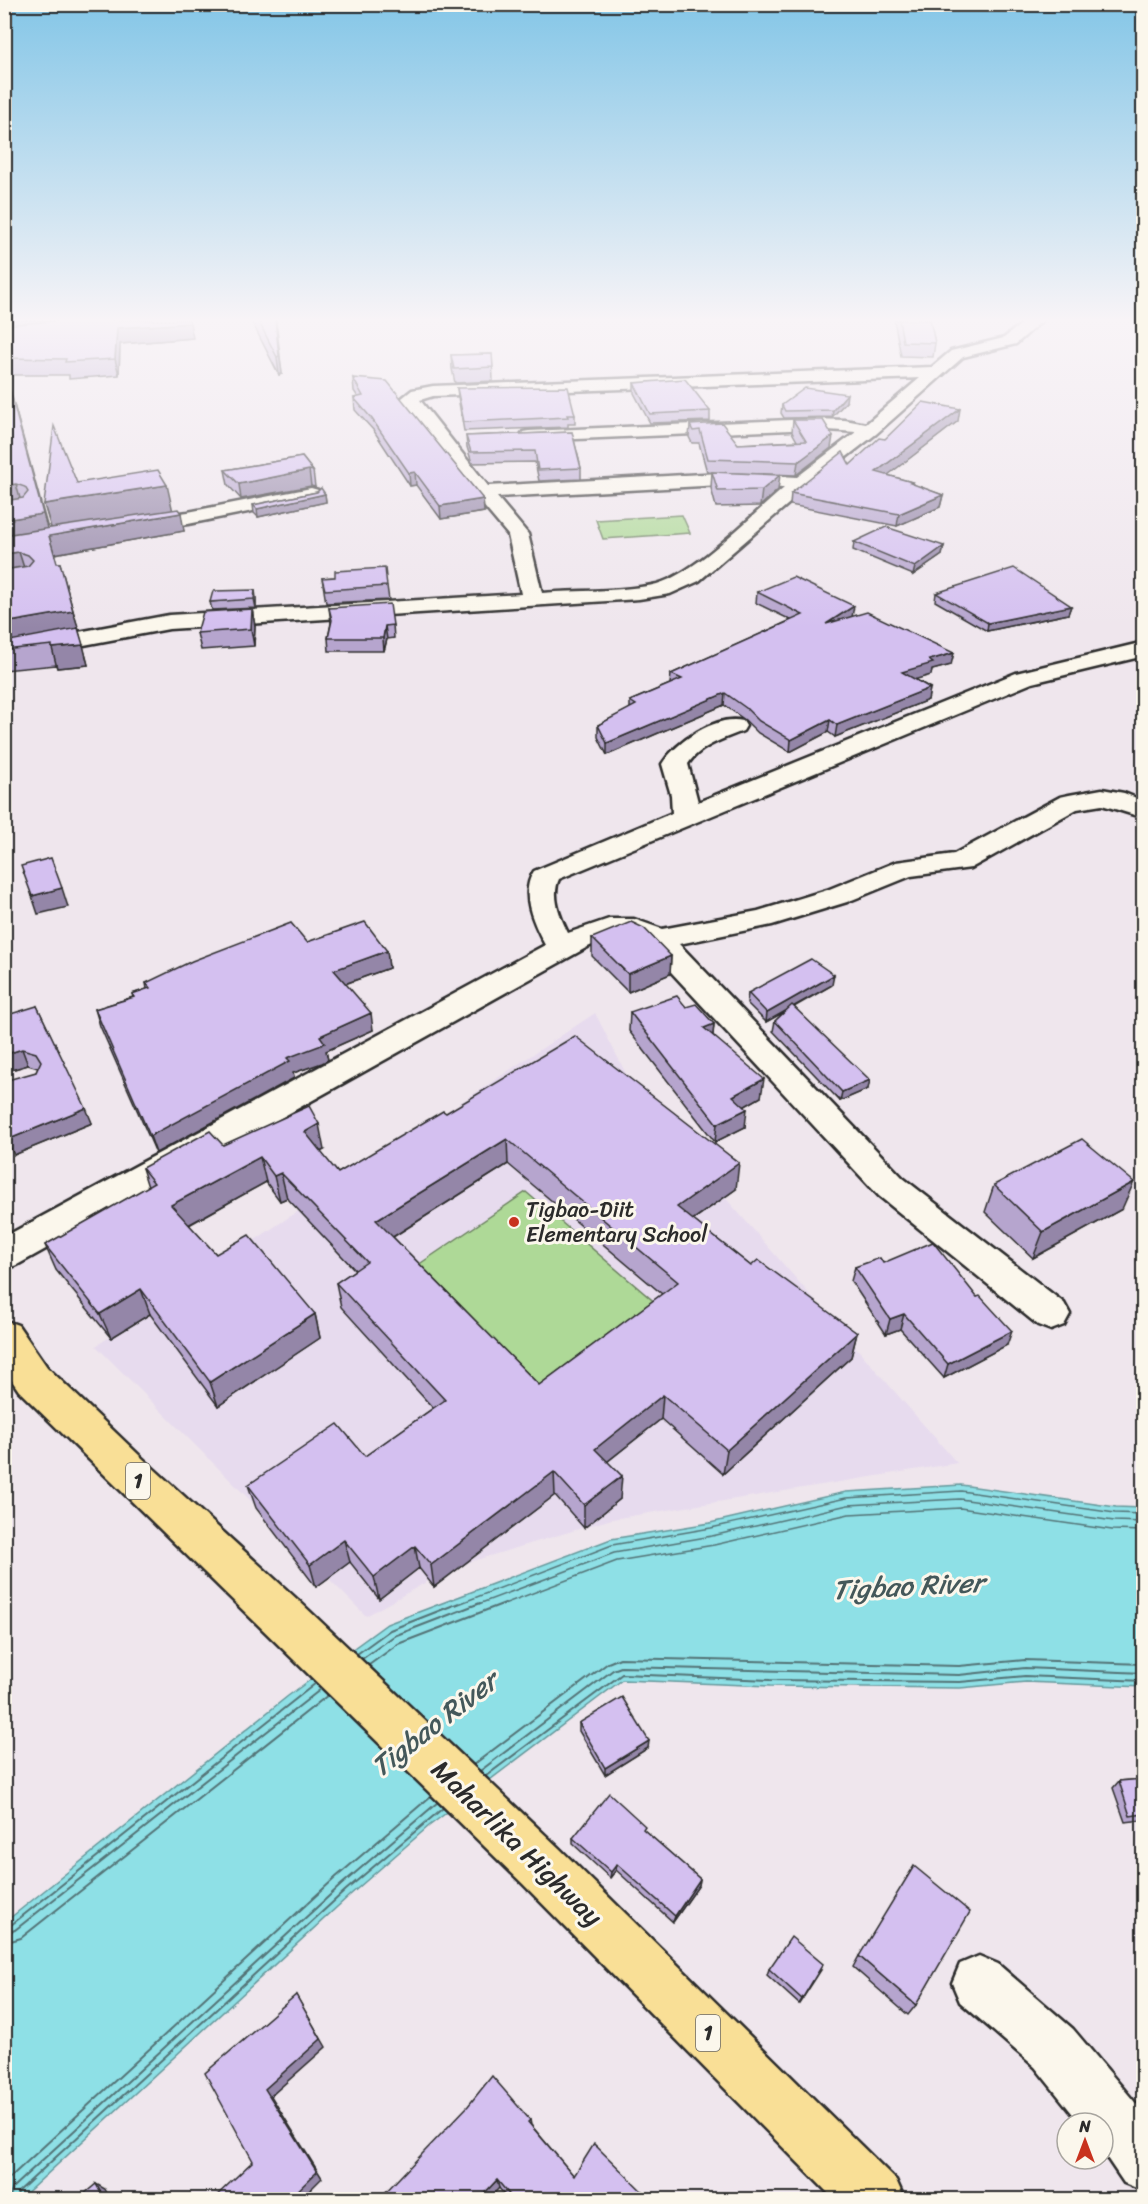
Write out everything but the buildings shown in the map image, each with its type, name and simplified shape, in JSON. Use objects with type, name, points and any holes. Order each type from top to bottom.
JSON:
[{"type":"highway","name":"Maharlika Highway","points":[[4,1336],[33,1379],[124,1469],[283,1616],[541,1866],[876,2199]]},
{"type":"street","points":[[427,423],[463,470],[518,534],[533,599]]},
{"type":"street","points":[[4,653],[169,622],[639,593],[677,585],[702,569],[801,483],[878,423]]},
{"type":"street","points":[[507,437],[814,424],[844,424],[870,430]]},
{"type":"street","points":[[440,440],[462,439]]},
{"type":"street","points":[[484,492],[721,479],[801,483]]},
{"type":"street","points":[[116,528],[188,518],[311,494]]},
{"type":"street","points":[[384,588],[385,596],[403,601],[404,607]]},
{"type":"street","points":[[562,948],[545,916],[542,898],[544,877],[1024,678],[1143,649]]},
{"type":"street","points":[[687,817],[684,795],[675,764],[678,757],[696,743],[734,726]]},
{"type":"street","points":[[657,939],[762,919],[837,896],[906,868],[961,862],[1069,803],[1101,797],[1115,799],[1143,810]]},
{"type":"street","points":[[4,1255],[590,933],[611,927],[631,927],[649,933],[657,939],[891,1187],[1051,1314]]},
{"type":"street","points":[[980,1983],[1054,2048],[1132,2143],[1143,2163]]},
{"type":"shaded area","name":"Tigbao-Diit Elementary School","points":[[595,1013],[639,1099],[957,1463],[612,1519],[453,1567],[366,1616],[96,1346]]},
{"type":"green space","points":[[682,515],[690,533],[603,539],[596,520]]},
{"type":"green space","points":[[526,1192],[658,1305],[545,1392],[415,1267]]},
{"type":"water","name":"Tigbao River","points":[[961,1485],[1116,1507],[1143,1508],[1143,1687],[1026,1682],[960,1688],[770,1686],[622,1680],[429,1826],[350,1895],[20,2199],[5,2200],[5,1922],[288,1696],[387,1624],[611,1539],[710,1523],[846,1492]]},
{"type":"place","name":"Tigbao-Diit Elementary School","points":[[514,1222]]}]
